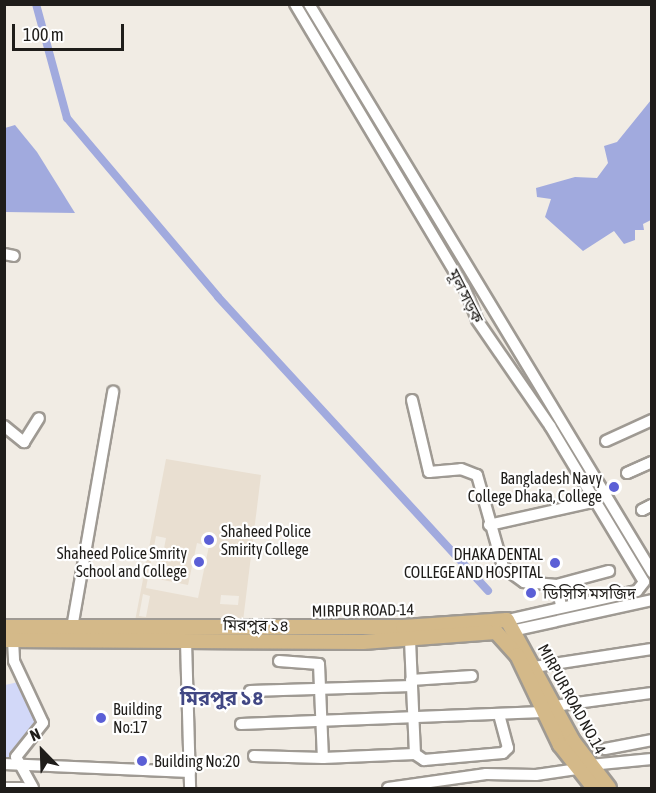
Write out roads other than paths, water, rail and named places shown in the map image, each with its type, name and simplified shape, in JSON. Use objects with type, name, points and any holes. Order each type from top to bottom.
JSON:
[{"type":"main road","name":"MIRPUR ROAD-14","points":[[4,627],[510,628]]},
{"type":"main road","name":"মিরপুর ১৪","points":[[9,640],[410,640],[486,633],[510,628]]},
{"type":"main road","name":"MIRPUR ROAD NO.14","points":[[510,628],[534,668],[548,709]]},
{"type":"main road","name":"MIRPUR ROAD NO.14","points":[[510,628],[548,709],[594,789]]},
{"type":"main road","name":"MIRPUR ROAD NO.14","points":[[583,767],[609,789]]},
{"type":"street","name":"মূল সড়ক","points":[[295,4],[339,66],[488,300],[497,323],[651,572]]},
{"type":"street","name":"মূল সড়ক","points":[[309,4],[339,66],[473,307],[596,501],[644,582]]},
{"type":"street","points":[[473,307],[488,300]]},
{"type":"street","points":[[72,628],[113,392]]},
{"type":"street","points":[[412,400],[429,472],[460,469],[477,475],[494,550],[512,578],[557,585],[609,572]]},
{"type":"street","points":[[4,426],[24,442],[39,418]]},
{"type":"street","points":[[606,441],[651,420]]},
{"type":"street","points":[[627,473],[649,463]]},
{"type":"street","points":[[489,525],[596,501]]},
{"type":"street","name":"MIRPUR ROAD-14","points":[[510,628],[561,606],[637,591],[644,582]]},
{"type":"street","points":[[557,585],[561,606]]},
{"type":"street","name":"MIRPUR ROAD-14","points":[[510,628],[651,600]]},
{"type":"street","points":[[9,640],[14,661],[43,723],[10,764]]},
{"type":"street","points":[[410,640],[415,754]]},
{"type":"street","points":[[186,641],[190,789]]},
{"type":"street","points":[[534,668],[651,649]]},
{"type":"street","points":[[279,661],[317,662],[323,758]]},
{"type":"street","points":[[250,691],[320,690],[472,676]]},
{"type":"street","points":[[241,724],[413,721],[499,715],[651,693]]},
{"type":"street","points":[[254,756],[323,758],[415,754],[424,760],[503,753],[508,748],[499,715]]},
{"type":"street","points":[[605,749],[651,740]]},
{"type":"street","points":[[388,789],[486,774],[536,776],[583,767],[651,759]]},
{"type":"street","points":[[10,764],[190,772]]},
{"type":"street","points":[[10,764],[33,789]]},
{"type":"street","points":[[4,788],[23,789]]},
{"type":"water","points":[[651,100],[651,220],[643,224],[644,230],[635,230],[635,240],[624,244],[614,231],[583,251],[545,217],[551,199],[537,197],[536,188],[575,177],[597,178],[608,163],[604,146],[617,142]]},
{"type":"water","points":[[15,125],[37,152],[75,213],[5,212],[5,128]]},
{"type":"waterway","points":[[36,4],[67,118],[218,297],[488,591]]},
{"type":"place","name":"Bangladesh Navy College Dhaka, College","points":[[614,487]]},
{"type":"place","name":"Shaheed Police Smirity College","points":[[209,540]]},
{"type":"place","name":"Shaheed Police Smrity School and College","points":[[199,562]]},
{"type":"place","name":"DHAKA DENTAL COLLEGE AND HOSPITAL","points":[[555,563]]},
{"type":"place","name":"ডিসিসি মসজিদ","points":[[531,593]]},
{"type":"place","name":"Building No:17","points":[[101,718]]},
{"type":"place","name":"Building No:20","points":[[142,761]]},
{"type":"district","name":"মিরপুর ১৪","points":[[222,697]]}]
